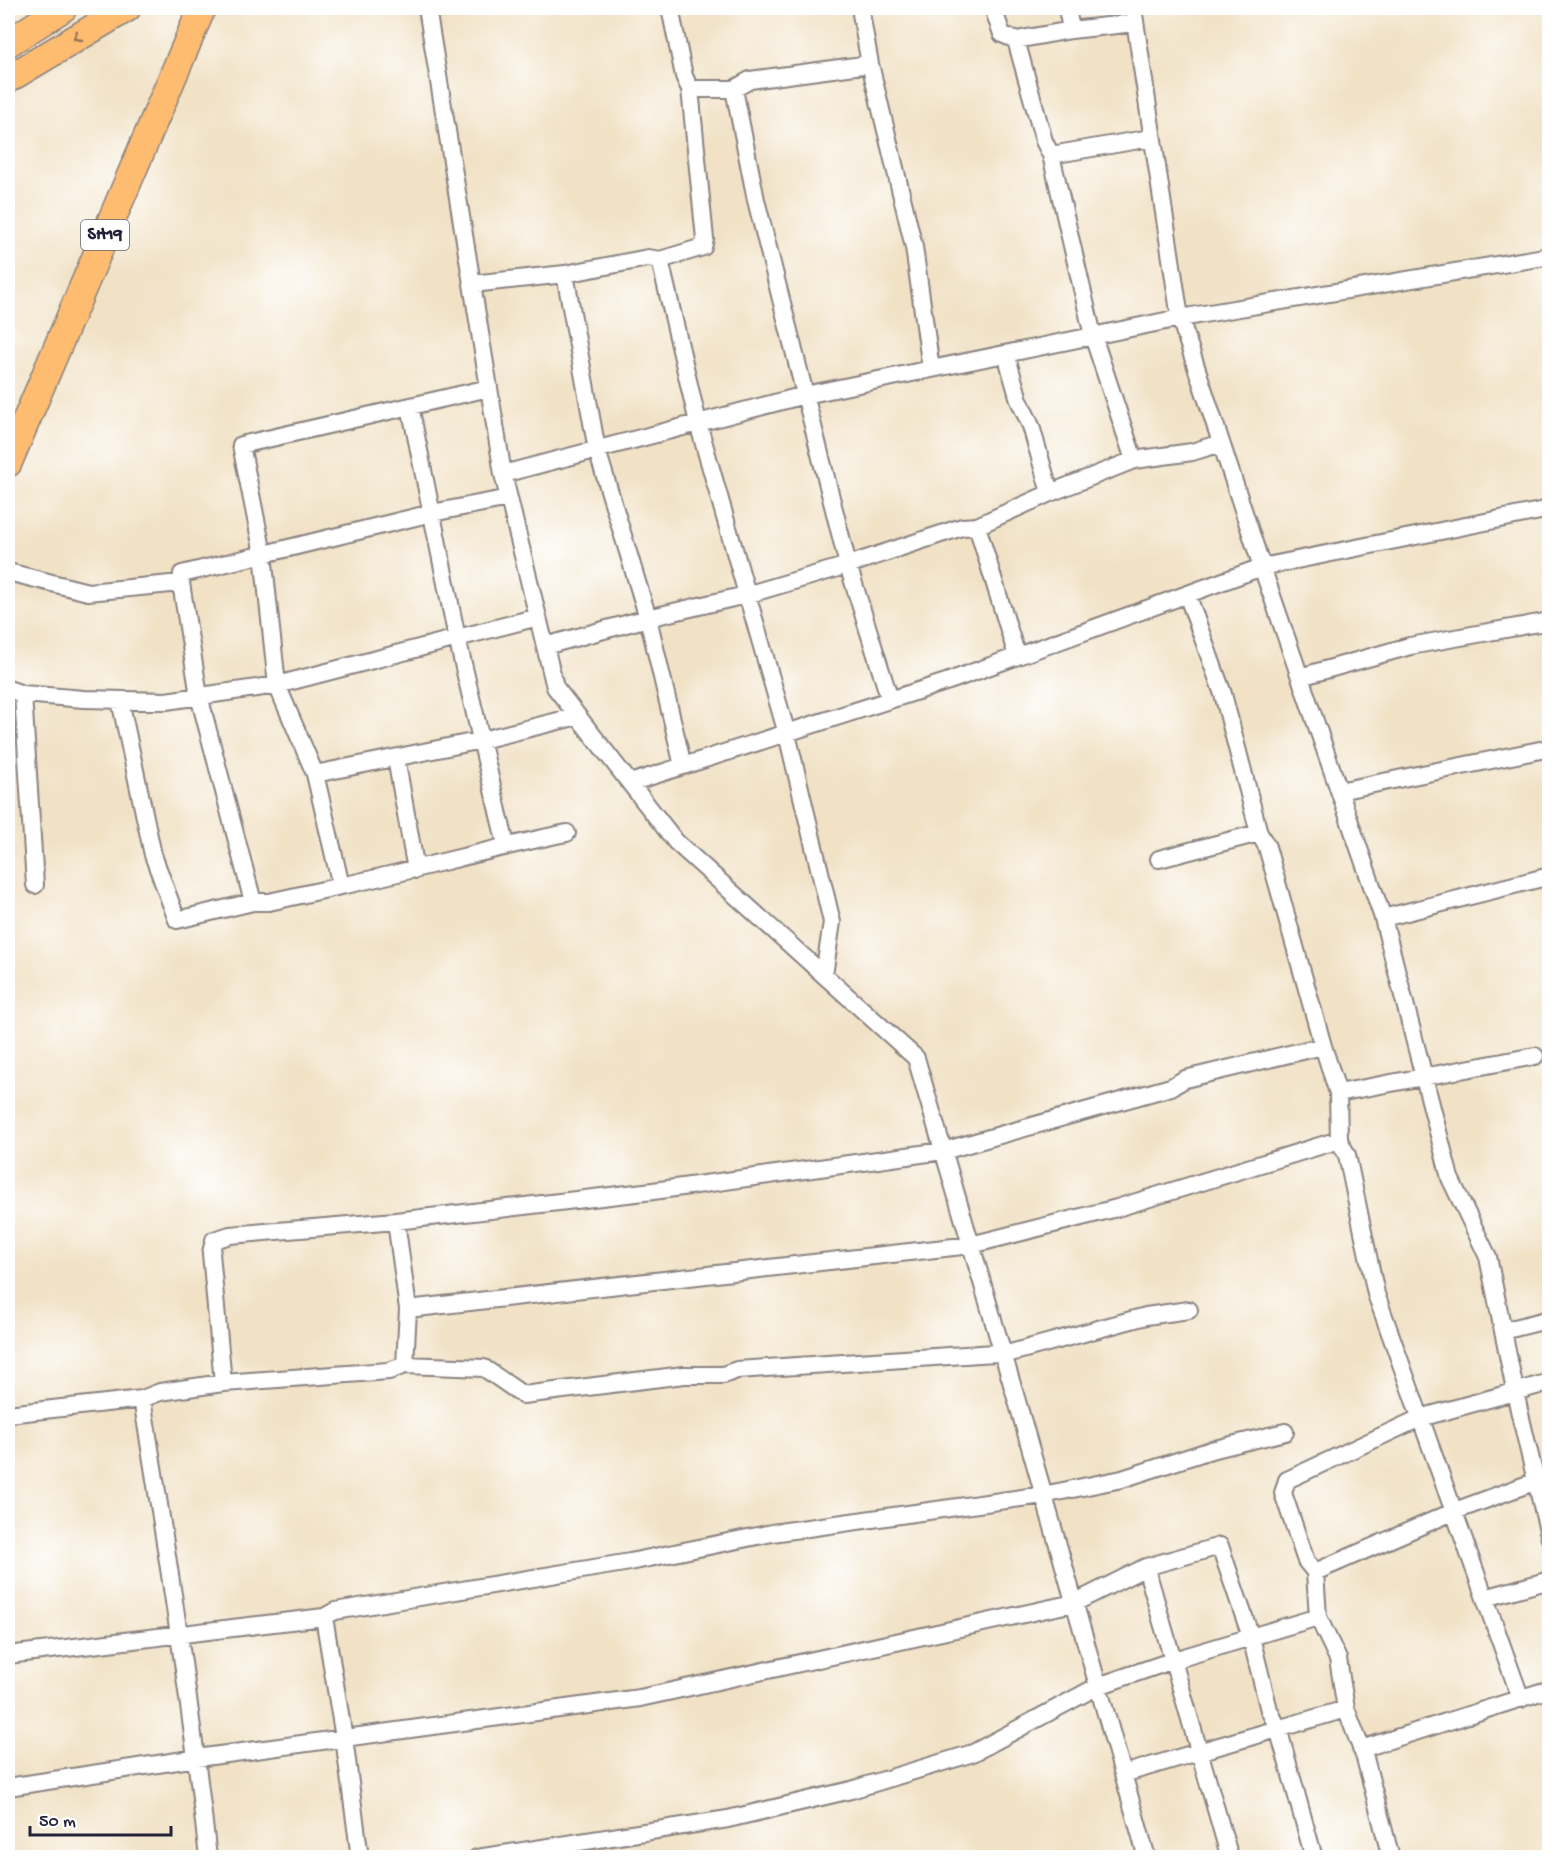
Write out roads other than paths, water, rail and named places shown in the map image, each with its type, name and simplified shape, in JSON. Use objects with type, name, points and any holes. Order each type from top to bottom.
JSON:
[{"type":"main road","points":[[8,43],[63,8]]},
{"type":"main road","points":[[8,78],[127,8]]},
{"type":"main road","name":"SH19","points":[[8,463],[202,8]]},
{"type":"street","points":[[427,8],[503,474],[555,687],[676,843],[916,1058],[1147,1857]]},
{"type":"street","points":[[472,284],[565,274],[648,258],[660,260],[704,247],[690,89],[684,76],[670,8]]},
{"type":"street","points":[[860,8],[870,64],[914,247],[931,369]]},
{"type":"street","points":[[993,8],[1002,34],[1016,40],[1134,15],[1180,318],[1262,567],[1383,918],[1449,1178],[1488,1257],[1515,1392],[1543,1478],[1550,1539]]},
{"type":"street","points":[[1067,8],[1071,30]]},
{"type":"street","points":[[1016,40],[1044,141],[1051,155],[1093,336],[1134,460]]},
{"type":"street","points":[[690,89],[734,89],[750,80],[870,64]]},
{"type":"street","points":[[734,89],[756,200],[848,565],[890,700]]},
{"type":"street","points":[[1051,155],[1151,138]]},
{"type":"street","points":[[503,474],[806,395],[1180,318],[1550,256]]},
{"type":"street","points":[[660,260],[698,423],[700,423],[746,595],[787,734],[832,922],[824,975]]},
{"type":"street","points":[[565,274],[597,450],[648,618],[683,766]]},
{"type":"street","points":[[1006,354],[1018,400],[1031,426],[1050,493]]},
{"type":"street","points":[[341,886],[315,774],[277,685],[262,554],[241,445],[489,388]]},
{"type":"street","points":[[410,406],[457,638],[506,845]]},
{"type":"street","points":[[545,646],[648,618],[746,595],[848,565],[962,527],[977,526],[1050,493],[1134,460],[1192,452],[1221,443]]},
{"type":"street","points":[[253,902],[199,696],[180,583],[182,574],[432,513],[509,498]]},
{"type":"street","points":[[630,783],[890,700],[1262,567],[1550,509]]},
{"type":"street","points":[[977,526],[1017,656]]},
{"type":"street","points":[[8,572],[88,592],[180,583]]},
{"type":"street","points":[[1186,594],[1223,694],[1259,833],[1268,847],[1323,1047],[1338,1093],[1339,1140],[1347,1155],[1376,1294],[1521,1699]]},
{"type":"street","points":[[35,885],[15,691],[120,700],[166,701],[277,685],[538,617]]},
{"type":"street","points":[[1300,677],[1410,646],[1550,621]]},
{"type":"street","points":[[120,700],[153,855],[177,920],[253,902],[269,903],[416,870],[506,845],[567,833]]},
{"type":"street","points":[[315,774],[482,740],[578,716]]},
{"type":"street","points":[[1340,792],[1550,748]]},
{"type":"street","points":[[396,758],[416,870]]},
{"type":"street","points":[[1159,859],[1259,833]]},
{"type":"street","points":[[1383,918],[1550,876]]},
{"type":"street","points":[[223,1383],[211,1253],[214,1240],[230,1235],[396,1221],[653,1191],[943,1151],[1171,1087],[1185,1079],[1323,1047]]},
{"type":"street","points":[[1338,1093],[1534,1056]]},
{"type":"street","points":[[408,1309],[970,1245],[1117,1208],[1339,1140]]},
{"type":"street","points":[[396,1221],[408,1309],[405,1365]]},
{"type":"street","points":[[8,1414],[142,1399],[159,1392],[223,1383],[389,1371],[405,1365],[484,1368],[523,1395],[684,1375],[723,1376],[737,1370],[995,1353],[1003,1355],[1146,1316],[1189,1310]]},
{"type":"street","points":[[1503,1331],[1550,1319]]},
{"type":"street","points":[[1391,1857],[1365,1758],[1346,1709],[1338,1659],[1318,1617],[1315,1572],[1306,1561],[1283,1493],[1287,1480],[1420,1418],[1550,1382]]},
{"type":"street","points":[[142,1399],[180,1633],[208,1857]]},
{"type":"street","points":[[8,1655],[324,1617],[335,1611],[630,1562],[772,1533],[1043,1495],[1122,1479],[1211,1450],[1285,1432]]},
{"type":"street","points":[[1315,1572],[1455,1511],[1543,1478]]},
{"type":"street","points":[[8,1787],[344,1737],[640,1698],[1074,1603],[1146,1567],[1220,1546],[1251,1638],[1269,1710],[1278,1728],[1314,1857]]},
{"type":"street","points":[[1146,1567],[1230,1857]]},
{"type":"street","points":[[1485,1598],[1550,1580]]},
{"type":"street","points":[[324,1617],[344,1737],[360,1857]]},
{"type":"street","points":[[477,1857],[728,1819],[851,1790],[973,1753],[1098,1686],[1174,1660],[1318,1617]]},
{"type":"street","points":[[1361,1749],[1550,1689]]},
{"type":"street","points":[[1123,1774],[1346,1709]]}]
